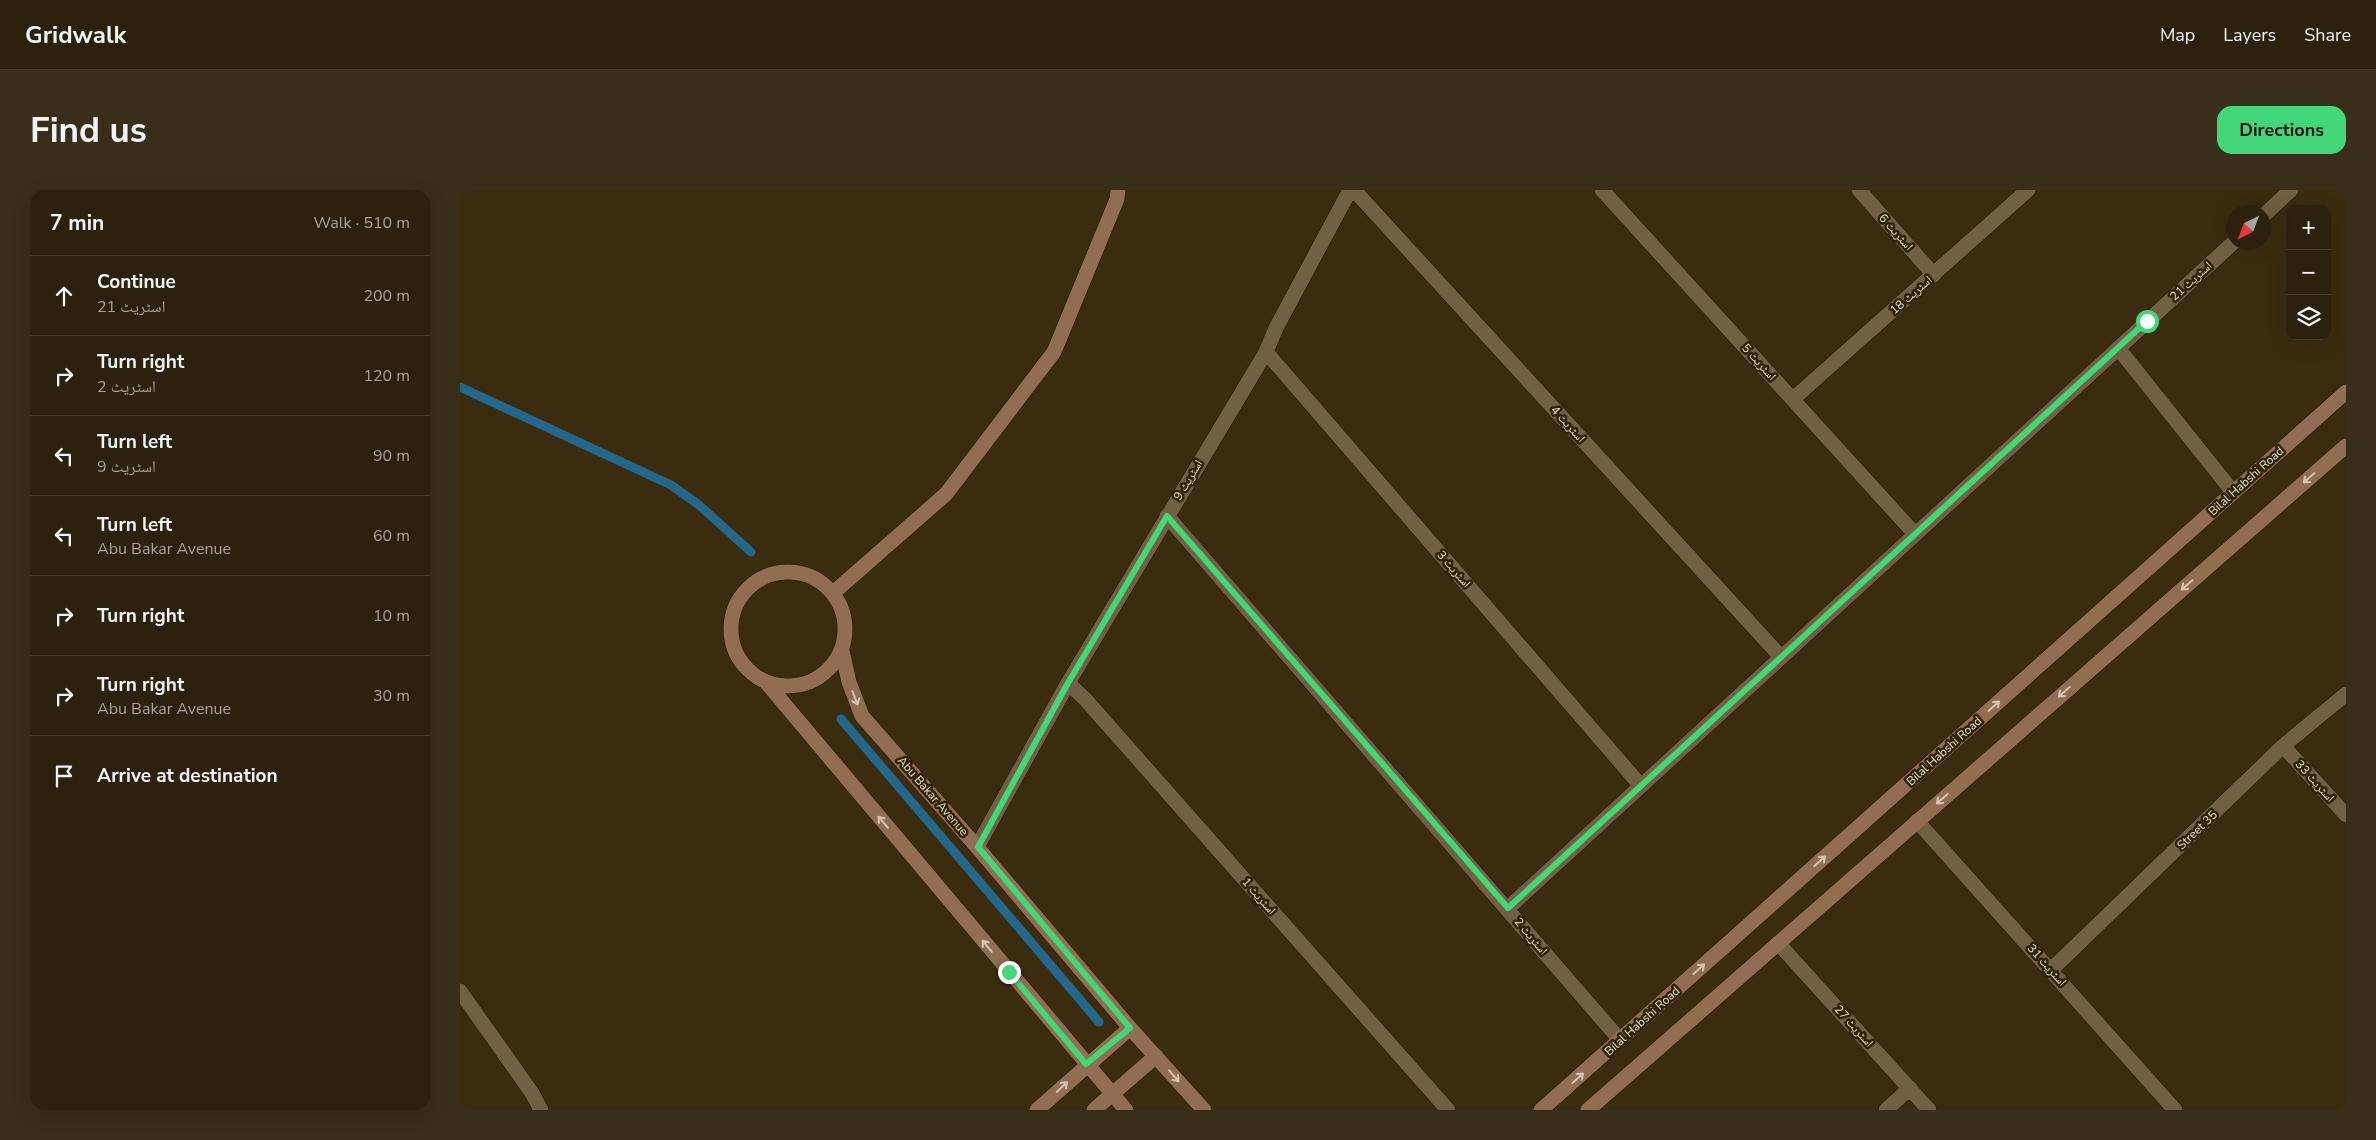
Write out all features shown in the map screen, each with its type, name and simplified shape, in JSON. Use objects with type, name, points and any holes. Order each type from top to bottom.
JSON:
[{"type":"street","points":[[833,593],[946,494],[1054,352],[1117,199],[1118,190]]},
{"type":"street","name":"اسٹریٹ 9","points":[[978,847],[1068,683],[1266,352],[1276,328],[1352,190]]},
{"type":"street","name":"اسٹریٹ 4","points":[[1352,190],[1781,657]]},
{"type":"street","name":"اسٹریٹ 5","points":[[1602,190],[1915,534]]},
{"type":"street","name":"اسٹریٹ 6","points":[[1859,190],[1934,275]]},
{"type":"street","name":"اسٹریٹ 18","points":[[1792,399],[2028,190]]},
{"type":"street","points":[[2271,209],[2291,190]]},
{"type":"street","name":"اسٹریٹ 21","points":[[1508,908],[2226,249]]},
{"type":"street","points":[[2118,348],[2233,492]]},
{"type":"street","name":"اسٹریٹ 3","points":[[1266,352],[1641,786]]},
{"type":"street","name":"Bilal Habshi Road","points":[[1541,1110],[2346,392]]},
{"type":"street","points":[[1588,1110],[2346,446]]},
{"type":"street","name":"اسٹریٹ 2","points":[[1167,516],[1508,908],[1620,1040]]},
{"type":"street","points":[[787,571],[812,577],[833,593],[843,612],[846,634],[842,651],[829,669],[816,679],[790,686],[781,686],[765,681],[750,672],[739,658],[732,642],[732,617],[742,594],[755,581],[770,574],[787,571]]},
{"type":"street","name":"Abu Bakar Avenue","points":[[842,651],[849,682],[862,716],[978,847],[1130,1028],[1204,1110]]},
{"type":"street","points":[[765,681],[1126,1110]]},
{"type":"street","name":"اسٹریٹ 1","points":[[1068,683],[1105,721],[1448,1110]]},
{"type":"street","name":"Street 35","points":[[2051,970],[2283,746],[2346,694]]},
{"type":"street","name":"اسٹریٹ 33","points":[[2283,746],[2346,815]]},
{"type":"street","name":"اسٹریٹ 31","points":[[1917,822],[2175,1110]]},
{"type":"street","name":"اسٹریٹ 27","points":[[1778,943],[1929,1110]]},
{"type":"street","points":[[460,991],[532,1093],[541,1110]]},
{"type":"street","points":[[1037,1110],[1086,1064],[1130,1028]]},
{"type":"street","points":[[1094,1110],[1156,1056]]},
{"type":"street","points":[[1886,1110],[1910,1088]]},
{"type":"waterway","points":[[460,387],[671,485],[699,505],[751,552]]},
{"type":"waterway","points":[[841,719],[1099,1022]]},
{"type":"route","points":[[1009,972],[1086,1064],[1130,1028],[978,847],[1068,683],[1167,516],[1508,908],[2147,321]]}]
